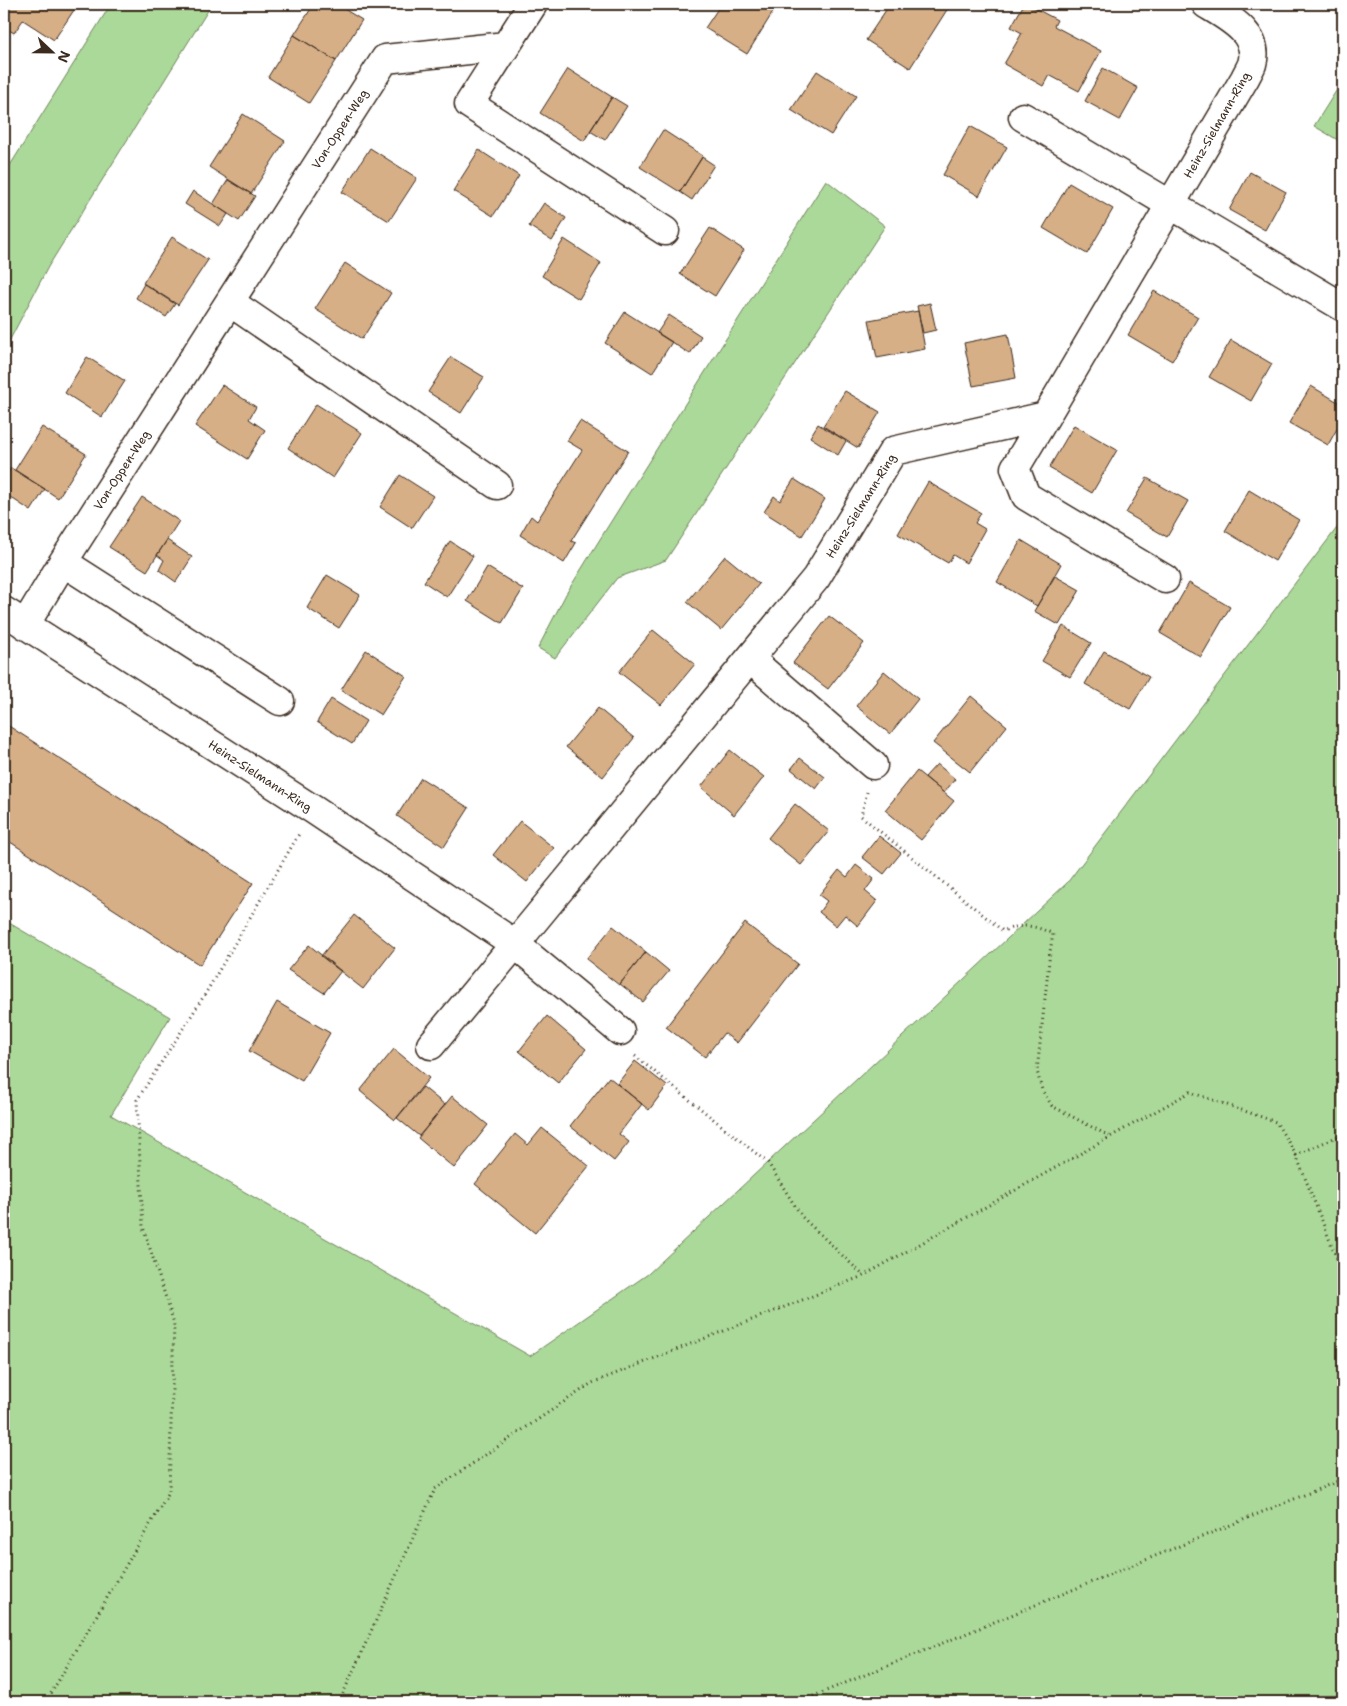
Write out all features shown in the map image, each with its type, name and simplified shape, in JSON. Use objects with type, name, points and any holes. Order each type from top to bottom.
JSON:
[{"type":"street","points":[[533,4],[469,104],[664,231]]},
{"type":"street","name":"Heinz-Sielmann-Ring","points":[[1165,579],[1026,496],[1015,468],[1171,205],[1245,78],[1252,62],[1252,45],[1244,31],[1231,19],[1206,4]]},
{"type":"street","name":"Von-Oppen-Weg","points":[[14,618],[63,562],[384,59],[506,46]]},
{"type":"street","points":[[1022,117],[1343,307]]},
{"type":"street","points":[[230,302],[497,485]]},
{"type":"street","name":"Heinz-Sielmann-Ring","points":[[431,1045],[816,578],[893,451],[1046,416]]},
{"type":"street","points":[[63,562],[280,701]]},
{"type":"street","name":"Heinz-Sielmann-Ring","points":[[14,618],[314,810],[515,944],[620,1031]]},
{"type":"street","points":[[750,659],[873,765]]},
{"type":"path","points":[[873,765],[861,816],[1003,931],[1015,926],[1026,925],[1053,934],[1037,1072],[1042,1090],[1052,1106],[1110,1136]]},
{"type":"path","points":[[46,1702],[169,1492],[174,1323],[143,1227],[137,1100],[204,996],[314,810]]},
{"type":"path","points":[[620,1031],[625,1047],[768,1163],[802,1217],[863,1276]]},
{"type":"path","points":[[338,1702],[434,1489],[592,1384],[863,1276],[1190,1092],[1276,1122],[1296,1155],[1343,1274]]},
{"type":"path","points":[[1296,1155],[1343,1134]]},
{"type":"path","points":[[799,1702],[1343,1479]]},
{"type":"green space","points":[[111,4],[212,4],[48,267],[4,351],[4,175]]},
{"type":"green space","points":[[1343,80],[1343,143],[1314,126]]},
{"type":"green space","points":[[826,180],[885,226],[666,560],[617,578],[555,658],[538,648],[566,594]]},
{"type":"green space","points":[[1343,520],[1343,1702],[4,1702],[4,920],[170,1017],[111,1115],[530,1356],[648,1274],[1067,883]]},
{"type":"building","points":[[4,4],[78,4],[54,40],[23,20],[14,33],[4,27]]},
{"type":"building","points":[[314,4],[336,4],[362,20],[336,61],[294,35]]},
{"type":"building","points":[[721,4],[767,4],[775,9],[747,54],[705,28]]},
{"type":"building","points":[[890,4],[950,5],[910,68],[866,40]]},
{"type":"building","points":[[1024,4],[1057,20],[1054,26],[1101,51],[1079,91],[1049,75],[1043,86],[1004,64],[1022,33],[1011,27]]},
{"type":"building","points":[[294,35],[336,61],[309,103],[268,77]]},
{"type":"building","points":[[1103,68],[1138,88],[1120,120],[1085,101]]},
{"type":"building","points":[[568,69],[612,97],[584,141],[540,113]]},
{"type":"building","points":[[817,71],[856,96],[831,135],[791,110]]},
{"type":"building","points":[[612,97],[627,106],[605,140],[590,131]]},
{"type":"building","points":[[243,114],[285,141],[251,194],[209,167]]},
{"type":"building","points":[[970,126],[1007,147],[979,196],[943,175]]},
{"type":"building","points":[[663,130],[703,156],[680,192],[640,167]]},
{"type":"building","points":[[370,148],[417,178],[389,221],[342,192]]},
{"type":"building","points":[[479,150],[519,176],[493,216],[453,191]]},
{"type":"building","points":[[702,157],[714,165],[692,200],[680,192]]},
{"type":"building","points":[[1250,172],[1286,192],[1265,230],[1229,210]]},
{"type":"building","points":[[228,180],[255,196],[239,221],[213,204]]},
{"type":"building","points":[[1069,183],[1113,209],[1087,254],[1043,228]]},
{"type":"building","points":[[193,191],[228,214],[220,226],[185,204]]},
{"type":"building","points":[[544,203],[566,218],[552,241],[529,226]]},
{"type":"building","points":[[710,228],[744,250],[715,296],[680,274]]},
{"type":"building","points":[[172,237],[208,260],[178,305],[143,283]]},
{"type":"building","points":[[564,239],[601,263],[579,299],[542,276]]},
{"type":"building","points":[[345,263],[391,293],[362,339],[315,309]]},
{"type":"building","points":[[144,284],[175,304],[166,317],[136,298]]},
{"type":"building","points":[[1154,291],[1198,317],[1172,361],[1128,335]]},
{"type":"building","points":[[930,303],[936,330],[923,333],[917,306]]},
{"type":"building","points":[[918,311],[925,349],[877,358],[869,320]]},
{"type":"building","points":[[625,312],[672,342],[652,373],[605,343]]},
{"type":"building","points":[[669,315],[701,336],[690,354],[657,333]]},
{"type":"building","points":[[1008,334],[1016,378],[973,386],[964,343]]},
{"type":"building","points":[[1231,340],[1272,364],[1251,401],[1209,377]]},
{"type":"building","points":[[87,357],[125,381],[102,417],[65,393]]},
{"type":"building","points":[[451,357],[484,377],[461,413],[428,392]]},
{"type":"building","points":[[222,385],[256,407],[249,419],[265,430],[247,459],[195,426]]},
{"type":"building","points":[[1311,386],[1343,405],[1343,418],[1328,445],[1289,423]]},
{"type":"building","points":[[845,391],[880,412],[858,448],[823,426]]},
{"type":"building","points":[[316,404],[362,433],[333,478],[288,448]]},
{"type":"building","points":[[580,421],[628,451],[571,541],[576,543],[564,563],[520,535],[531,516],[537,521],[582,450],[567,441]]},
{"type":"building","points":[[818,424],[846,441],[838,455],[810,437]]},
{"type":"building","points":[[1074,425],[1117,450],[1092,493],[1049,468]]},
{"type":"building","points":[[42,427],[86,454],[58,498],[15,470]]},
{"type":"building","points":[[11,468],[45,489],[31,511],[4,493],[4,478]]},
{"type":"building","points":[[400,475],[433,496],[412,528],[380,507]]},
{"type":"building","points":[[1147,478],[1188,501],[1167,537],[1126,513]]},
{"type":"building","points":[[794,479],[825,499],[802,536],[764,512],[774,496],[780,501]]},
{"type":"building","points":[[928,482],[981,513],[975,523],[985,529],[966,563],[953,555],[948,563],[898,534]]},
{"type":"building","points":[[1249,490],[1299,520],[1275,561],[1225,531]]},
{"type":"building","points":[[142,497],[179,521],[147,571],[109,547]]},
{"type":"building","points":[[167,540],[192,557],[176,582],[159,570],[164,560],[157,555]]},
{"type":"building","points":[[1021,540],[1061,564],[1037,606],[997,582]]},
{"type":"building","points":[[450,541],[473,556],[447,597],[424,582]]},
{"type":"building","points":[[725,556],[759,584],[721,630],[687,602]]},
{"type":"building","points":[[487,567],[523,589],[502,623],[467,601]]},
{"type":"building","points":[[327,575],[360,595],[339,628],[307,608]]},
{"type":"building","points":[[1055,576],[1080,590],[1059,625],[1034,611]]},
{"type":"building","points":[[1189,583],[1230,607],[1201,657],[1160,633]]},
{"type":"building","points":[[829,616],[864,643],[828,689],[793,663]]},
{"type":"building","points":[[1063,626],[1091,643],[1070,677],[1042,661]]},
{"type":"building","points":[[653,630],[695,664],[661,705],[619,672]]},
{"type":"building","points":[[366,650],[406,676],[381,715],[341,690]]},
{"type":"building","points":[[1104,651],[1149,677],[1130,709],[1085,684]]},
{"type":"building","points":[[884,671],[918,699],[890,734],[856,706]]},
{"type":"building","points":[[971,696],[1007,726],[970,772],[933,743]]},
{"type":"building","points":[[331,699],[366,721],[352,744],[317,722]]},
{"type":"building","points":[[598,708],[634,738],[603,777],[566,747]]},
{"type":"building","points":[[4,723],[253,883],[200,965],[4,838]]},
{"type":"building","points":[[730,750],[764,777],[734,815],[701,787]]},
{"type":"building","points":[[800,758],[825,777],[816,789],[791,769]]},
{"type":"building","points":[[937,764],[955,779],[944,793],[925,777]]},
{"type":"building","points":[[917,771],[954,801],[921,840],[885,810]]},
{"type":"building","points":[[421,778],[469,808],[444,847],[397,816]]},
{"type":"building","points":[[795,804],[829,831],[801,865],[768,838]]},
{"type":"building","points":[[520,821],[554,848],[527,882],[493,855]]},
{"type":"building","points":[[879,836],[901,853],[884,874],[862,857]]},
{"type":"building","points":[[856,865],[874,879],[865,891],[877,901],[858,926],[845,915],[836,926],[819,912],[827,901],[819,895],[839,870],[847,877]]},
{"type":"building","points":[[354,915],[395,948],[363,989],[321,956]]},
{"type":"building","points":[[745,923],[798,964],[737,1043],[724,1033],[705,1057],[666,1027]]},
{"type":"building","points":[[613,926],[646,952],[619,985],[586,959]]},
{"type":"building","points":[[309,945],[341,971],[324,993],[288,970]]},
{"type":"building","points":[[646,952],[669,971],[643,1002],[620,984]]},
{"type":"building","points":[[277,1002],[330,1033],[302,1081],[249,1051]]},
{"type":"building","points":[[547,1016],[586,1049],[558,1083],[519,1051]]},
{"type":"building","points":[[394,1049],[429,1078],[395,1120],[360,1091]]},
{"type":"building","points":[[635,1061],[667,1086],[649,1110],[617,1084]]},
{"type":"building","points":[[609,1077],[642,1104],[619,1134],[629,1142],[614,1161],[570,1126]]},
{"type":"building","points":[[423,1087],[445,1105],[419,1136],[397,1118]]},
{"type":"building","points":[[452,1096],[488,1125],[454,1168],[418,1138]]},
{"type":"building","points":[[542,1128],[589,1166],[535,1233],[475,1184],[515,1134],[528,1145]]}]
